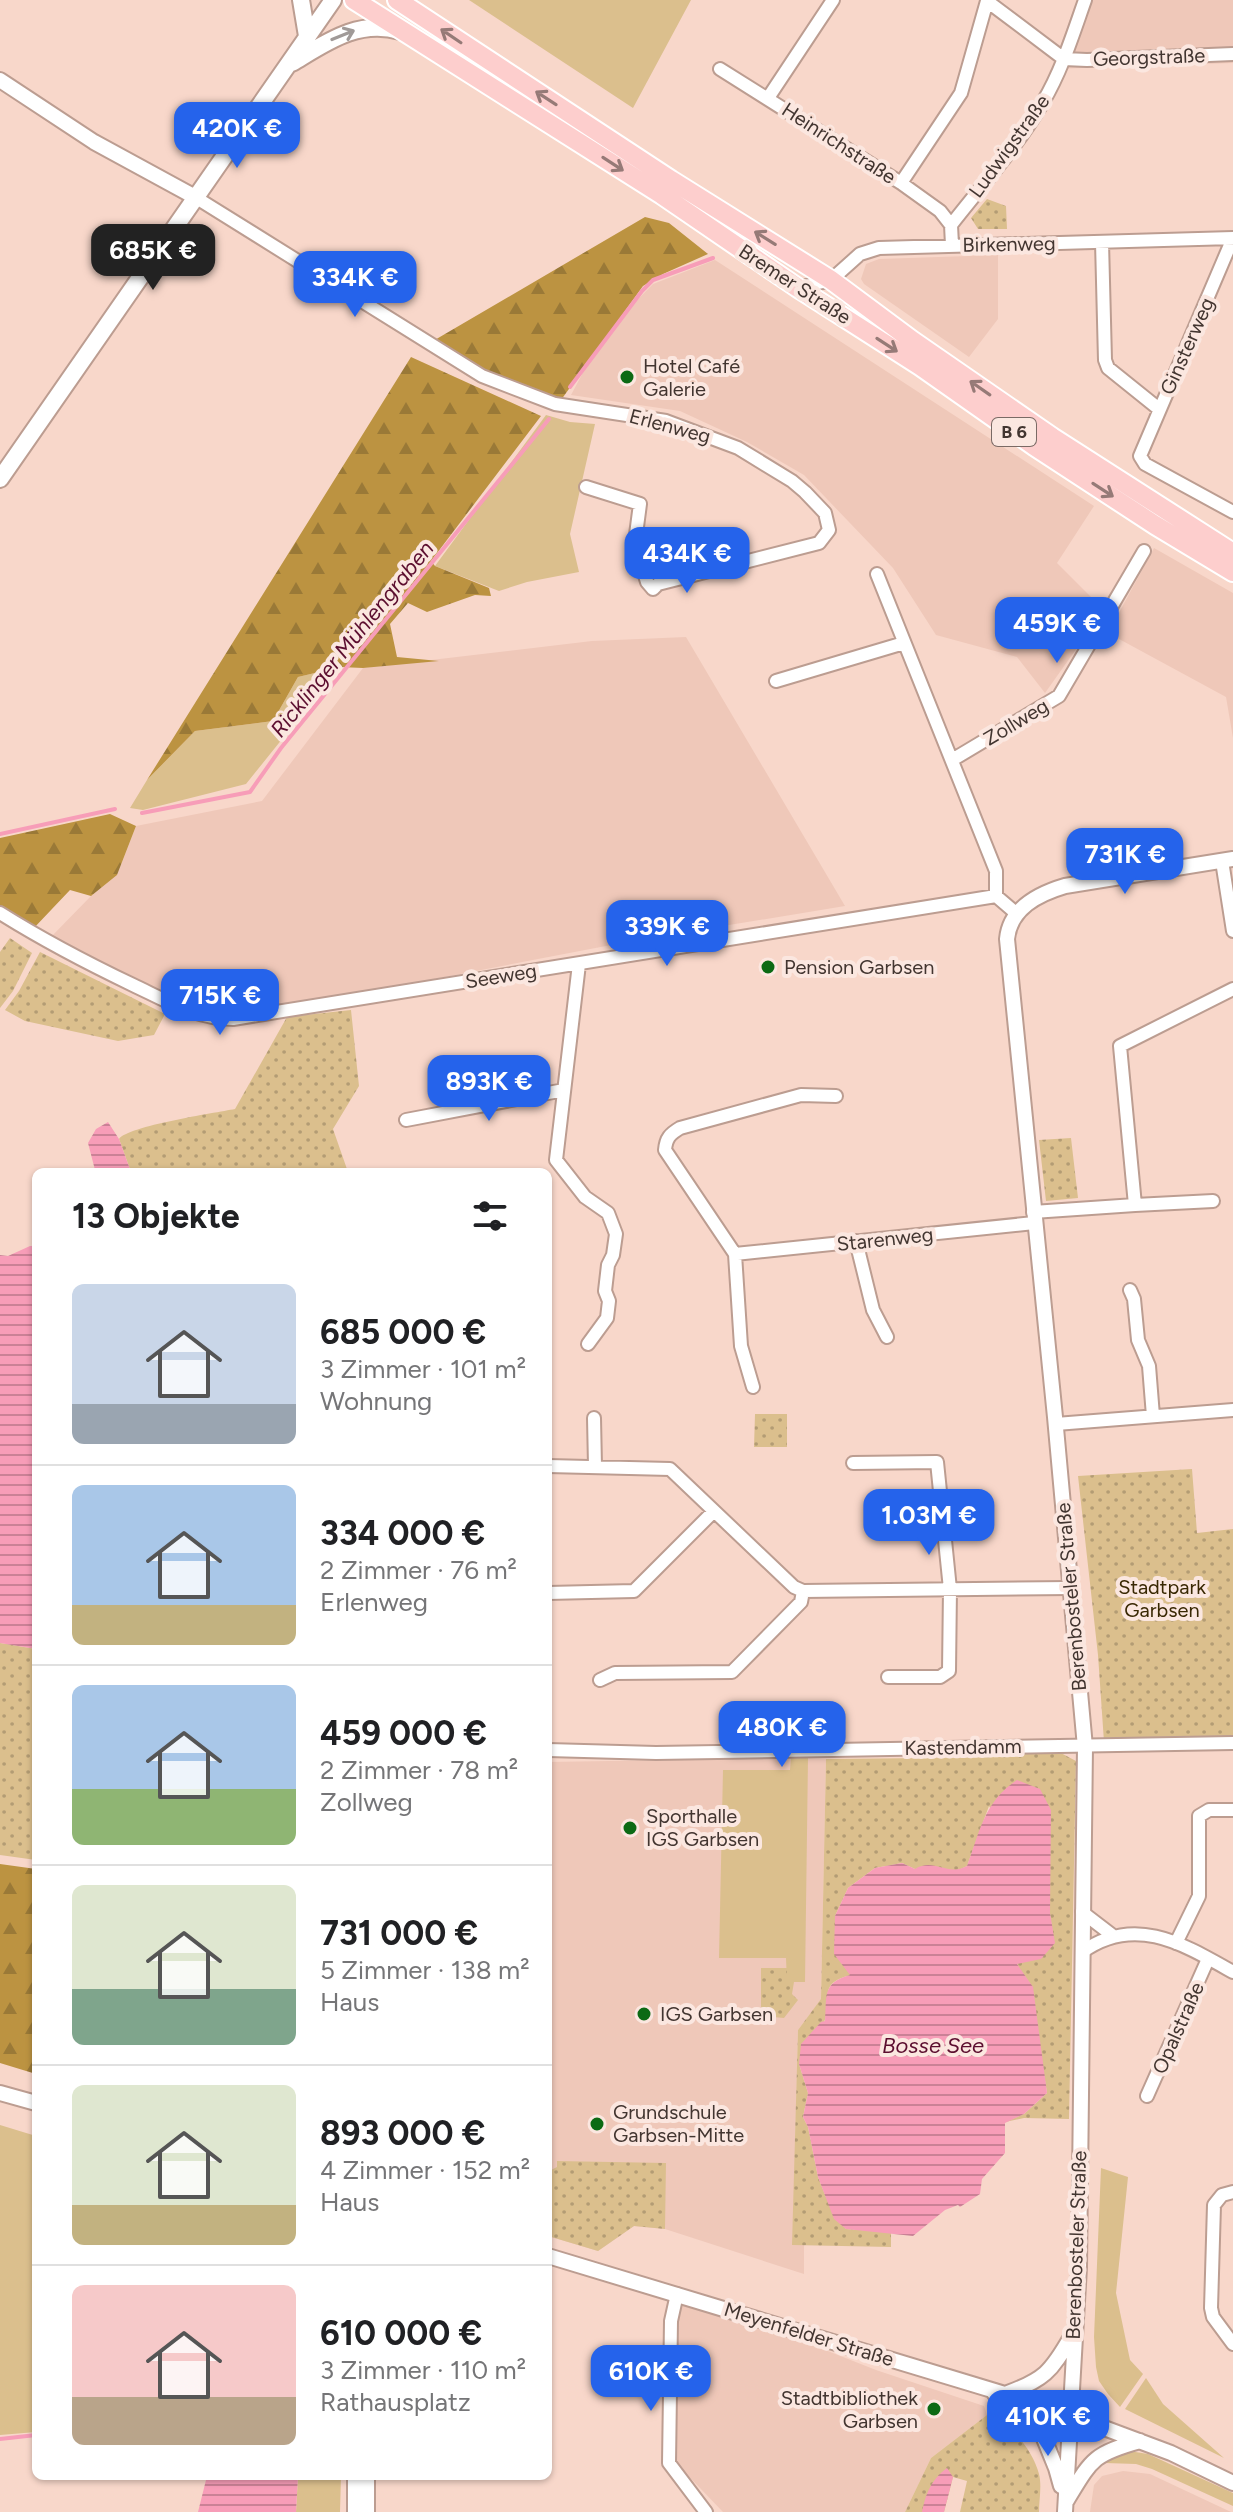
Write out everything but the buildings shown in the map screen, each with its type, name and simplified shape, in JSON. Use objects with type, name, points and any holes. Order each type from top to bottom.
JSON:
[{"type":"main road","points":[[301,0],[307,36]]},
{"type":"main road","points":[[0,479],[333,0]]},
{"type":"main road","name":"Bremer Straße","points":[[354,0],[662,195],[920,366],[1034,446],[1233,572]]},
{"type":"main road","name":"Bremer Straße","points":[[397,0],[411,5],[671,180],[831,280],[1052,437],[1233,553]]},
{"type":"main road","points":[[287,65],[335,37],[358,29],[387,28],[405,33]]},
{"type":"street","points":[[768,98],[833,0]]},
{"type":"street","points":[[901,183],[961,93],[986,0],[1064,59]]},
{"type":"street","name":"Ludwigstraße","points":[[951,225],[1038,111],[1064,59],[1085,0]]},
{"type":"street","name":"Georgstraße","points":[[1064,59],[1233,54]]},
{"type":"street","name":"Heinrichstraße","points":[[720,69],[901,183],[940,211],[951,225]]},
{"type":"street","points":[[0,80],[94,142],[195,197]]},
{"type":"street","name":"Erlenweg","points":[[195,197],[482,376],[536,398],[666,421],[738,448],[805,492],[825,513],[829,530],[819,543],[658,584],[653,589],[647,582],[635,542],[640,504],[586,487]]},
{"type":"street","points":[[951,225],[952,245]]},
{"type":"street","name":"Birkenweg","points":[[798,288],[831,280],[850,260],[869,249],[1233,238]]},
{"type":"street","name":"Ginsterweg","points":[[1233,238],[1141,449],[1140,459],[1233,512]]},
{"type":"street","name":"Ginsterweg","points":[[1102,242],[1105,360],[1108,368],[1159,409]]},
{"type":"street","name":"Zollweg","points":[[952,760],[1059,696],[1144,551]]},
{"type":"street","points":[[877,574],[996,871],[996,896],[1017,914],[1034,898],[1065,886],[1227,860],[1233,931]]},
{"type":"street","points":[[776,681],[904,643]]},
{"type":"street","name":"Seeweg","points":[[0,913],[45,941],[107,972],[176,1005],[218,1019],[247,1018],[996,896]]},
{"type":"street","name":"Berenbosteler Straße","points":[[1017,914],[1007,939],[1085,1747],[1079,2267],[1065,2508]]},
{"type":"street","points":[[579,964],[555,1151],[559,1166],[585,1197],[608,1213],[616,1234],[605,1291],[609,1301],[607,1318],[588,1344]]},
{"type":"street","points":[[1135,1205],[1120,1046],[1233,989]]},
{"type":"street","points":[[406,1120],[564,1090]]},
{"type":"street","points":[[753,1387],[741,1346],[735,1254],[665,1150],[666,1141],[670,1134],[680,1128],[801,1095],[836,1096]]},
{"type":"street","points":[[552,1172],[559,1166]]},
{"type":"street","name":"Starenweg","points":[[735,1254],[1135,1205],[1213,1201]]},
{"type":"street","points":[[856,1241],[873,1310],[887,1337]]},
{"type":"street","points":[[1130,1290],[1134,1299],[1138,1340],[1149,1366],[1153,1416]]},
{"type":"street","points":[[1056,1424],[1233,1410]]},
{"type":"street","points":[[594,1418],[595,1466]]},
{"type":"street","points":[[853,1463],[937,1462],[950,1589],[949,1671],[940,1677],[888,1677]]},
{"type":"street","points":[[552,1466],[670,1469],[794,1587],[803,1591],[1071,1588]]},
{"type":"street","points":[[552,1593],[634,1591],[714,1511]]},
{"type":"street","points":[[600,1680],[615,1673],[732,1672],[801,1602],[803,1591]]},
{"type":"street","name":"Kastendamm","points":[[552,1750],[656,1753],[1233,1743]]},
{"type":"street","points":[[1176,1943],[1199,1896],[1199,1816],[1209,1810],[1233,1810]]},
{"type":"street","points":[[1082,1912],[1112,1935]]},
{"type":"street","points":[[1082,1952],[1112,1935],[1150,1936],[1176,1943],[1233,1972]]},
{"type":"street","name":"Opalstraße","points":[[1147,2096],[1208,1959]]},
{"type":"street","points":[[0,2093],[32,2102]]},
{"type":"street","points":[[1233,2192],[1222,2195],[1214,2205],[1211,2308],[1213,2317],[1233,2344]]},
{"type":"street","name":"Meyenfelder Straße","points":[[552,2257],[1069,2415],[1140,2441],[1233,2483]]},
{"type":"street","points":[[677,2294],[671,2321],[669,2459],[672,2469],[706,2512]]},
{"type":"street","points":[[1005,2394],[1028,2386],[1046,2375],[1074,2333]]},
{"type":"street","points":[[990,2390],[1045,2437],[1065,2508]]},
{"type":"street","points":[[1065,2508],[1093,2459],[1105,2450],[1140,2441]]},
{"type":"street","points":[[355,2480],[355,2512]]},
{"type":"street","points":[[367,2480],[367,2512]]},
{"type":"shaded area","points":[[1077,0],[1233,0],[1233,63],[1052,69]]},
{"type":"shaded area","points":[[998,255],[998,319],[969,357],[861,279],[866,264],[879,259]]},
{"type":"shaded area","points":[[715,260],[1094,506],[1057,563],[1104,610],[1045,693],[1017,657],[936,635],[893,568],[804,475],[747,442],[680,411],[571,395],[603,335],[653,284]]},
{"type":"shaded area","points":[[1154,548],[1233,593],[1233,738],[1226,697],[1108,633]]},
{"type":"shaded area","points":[[686,637],[845,906],[632,941],[249,1011],[217,1010],[175,1000],[50,938],[91,896],[117,875],[136,826],[262,801],[363,668],[592,641]]},
{"type":"shaded area","points":[[826,1759],[821,2000],[798,2030],[793,2245],[804,2245],[804,2274],[665,2229],[634,2226],[598,2251],[552,2237],[552,1762]]},
{"type":"shaded area","points":[[680,2305],[782,2333],[876,2370],[984,2406],[987,2415],[931,2458],[905,2512],[723,2512],[676,2463],[676,2326]]},
{"type":"shaded area","points":[[1123,2471],[1150,2474],[1231,2512],[1090,2512],[1094,2485],[1102,2476]]},
{"type":"green space","points":[[469,0],[691,0],[633,108]]},
{"type":"green space","points":[[987,199],[1006,206],[1007,229],[978,229],[971,218]]},
{"type":"green space","points":[[645,217],[669,223],[708,254],[643,286],[561,400],[495,375],[433,341]]},
{"type":"green space","points":[[411,357],[541,416],[431,561],[435,566],[489,588],[491,596],[475,595],[427,612],[408,603],[390,624],[397,657],[439,661],[340,667],[298,677],[273,721],[195,731],[147,780]]},
{"type":"green space","points":[[546,415],[570,422],[595,424],[570,534],[579,572],[499,591],[435,566]]},
{"type":"green space","points":[[340,667],[246,784],[143,810],[130,808],[147,780],[195,731],[273,721],[298,677]]},
{"type":"green space","points":[[110,814],[136,826],[117,875],[91,896],[70,890],[33,929],[0,908],[0,838]]},
{"type":"green space","points":[[10,938],[32,953],[13,991],[0,1008],[0,952]]},
{"type":"green space","points":[[40,952],[165,1014],[154,1035],[118,1041],[25,1021],[5,1010]]},
{"type":"green space","points":[[351,1010],[359,1086],[333,1129],[347,1168],[130,1168],[119,1139],[126,1134],[154,1125],[235,1109],[287,1017]]},
{"type":"green space","points":[[1071,1138],[1078,1198],[1046,1201],[1039,1140]]},
{"type":"green space","points":[[755,1414],[787,1414],[787,1447],[754,1447]]},
{"type":"green space","name":"Stadtpark Garbsen","points":[[1192,1469],[1197,1533],[1233,1529],[1233,1740],[1104,1742],[1098,1655],[1078,1476]]},
{"type":"green space","points":[[0,1643],[32,1648],[32,1859],[0,1855]]},
{"type":"green space","points":[[1059,1752],[1076,1761],[1069,2119],[1024,2118],[1005,2122],[1024,2114],[1047,2093],[1041,2055],[1017,1963],[1054,1943],[1050,1914],[989,1806],[967,1866],[957,1871],[915,1869],[902,1863],[875,1868],[848,1888],[835,1916],[851,1975],[829,1988],[823,2025],[799,2064],[808,2093],[803,2117],[808,2127],[818,2177],[826,2197],[846,2229],[891,2232],[891,2247],[792,2245],[798,2030],[821,1999],[826,1759]]},
{"type":"green space","points":[[791,1758],[808,1758],[805,1982],[787,1982],[786,1958],[719,1958],[723,1770],[790,1770]]},
{"type":"green space","points":[[0,1864],[32,1868],[32,2073],[0,2063]]},
{"type":"green space","points":[[761,1968],[787,1968],[787,1982],[794,1982],[792,1994],[798,2000],[784,2018],[761,2016]]},
{"type":"green space","points":[[0,2125],[32,2135],[32,2432],[0,2435]]},
{"type":"green space","points":[[557,2161],[666,2163],[665,2229],[634,2226],[598,2251],[552,2237],[552,2170],[557,2167]]},
{"type":"green space","points":[[1101,2168],[1128,2177],[1116,2293],[1130,2360],[1143,2374],[1120,2407],[1099,2381],[1096,2367],[1094,2337]]},
{"type":"green space","points":[[1146,2378],[1163,2404],[1224,2458],[1125,2409]]},
{"type":"green space","points":[[987,2415],[1012,2430],[1032,2456],[1040,2479],[1039,2512],[960,2512],[967,2481],[953,2477],[944,2512],[905,2512],[931,2458]]},
{"type":"green space","points":[[1129,2451],[1148,2454],[1233,2493],[1233,2506],[1152,2469],[1136,2464],[1105,2463],[1104,2460]]},
{"type":"green space","points":[[298,2480],[341,2480],[340,2512],[296,2512]]},
{"type":"water","points":[[108,1122],[119,1139],[130,1168],[94,1168],[88,1143],[96,1129]]},
{"type":"water","points":[[32,1246],[32,1648],[0,1643],[0,1255],[8,1256]]},
{"type":"water","name":"Bosse See","points":[[1017,1780],[1040,1789],[1051,1810],[1050,1913],[1055,1943],[1041,1959],[1017,1964],[1033,1987],[1047,2093],[1024,2114],[1005,2123],[1005,2153],[982,2179],[980,2194],[960,2207],[945,2210],[913,2236],[846,2229],[834,2219],[818,2177],[808,2127],[803,2117],[808,2093],[799,2064],[801,2044],[825,2021],[826,1997],[830,1986],[850,1975],[834,1954],[835,1916],[848,1888],[875,1868],[902,1863],[915,1869],[928,1865],[953,1869],[967,1866],[990,1808]]},
{"type":"water","points":[[947,2468],[953,2477],[944,2512],[922,2512],[930,2487]]},
{"type":"water","points":[[206,2480],[298,2480],[296,2512],[198,2512]]},
{"type":"waterway","name":"Ricklinger Mühlengraben","points":[[570,387],[653,280],[713,258]]},
{"type":"waterway","name":"Ricklinger Mühlengraben","points":[[142,813],[250,792],[281,748],[549,419]]},
{"type":"waterway","name":"Ricklinger Mühlengraben","points":[[0,834],[115,809]]},
{"type":"waterway","points":[[0,2439],[32,2435]]},
{"type":"place","name":"Hotel Café Galerie","points":[[627,377]]},
{"type":"place","name":"Pension Garbsen","points":[[768,967]]},
{"type":"place","name":"Sporthalle IGS Garbsen","points":[[630,1828]]},
{"type":"place","name":"IGS Garbsen","points":[[644,2014]]},
{"type":"place","name":"Grundschule Garbsen-Mitte","points":[[597,2124]]},
{"type":"place","name":"Stadtbibliothek Garbsen","points":[[934,2409]]}]
